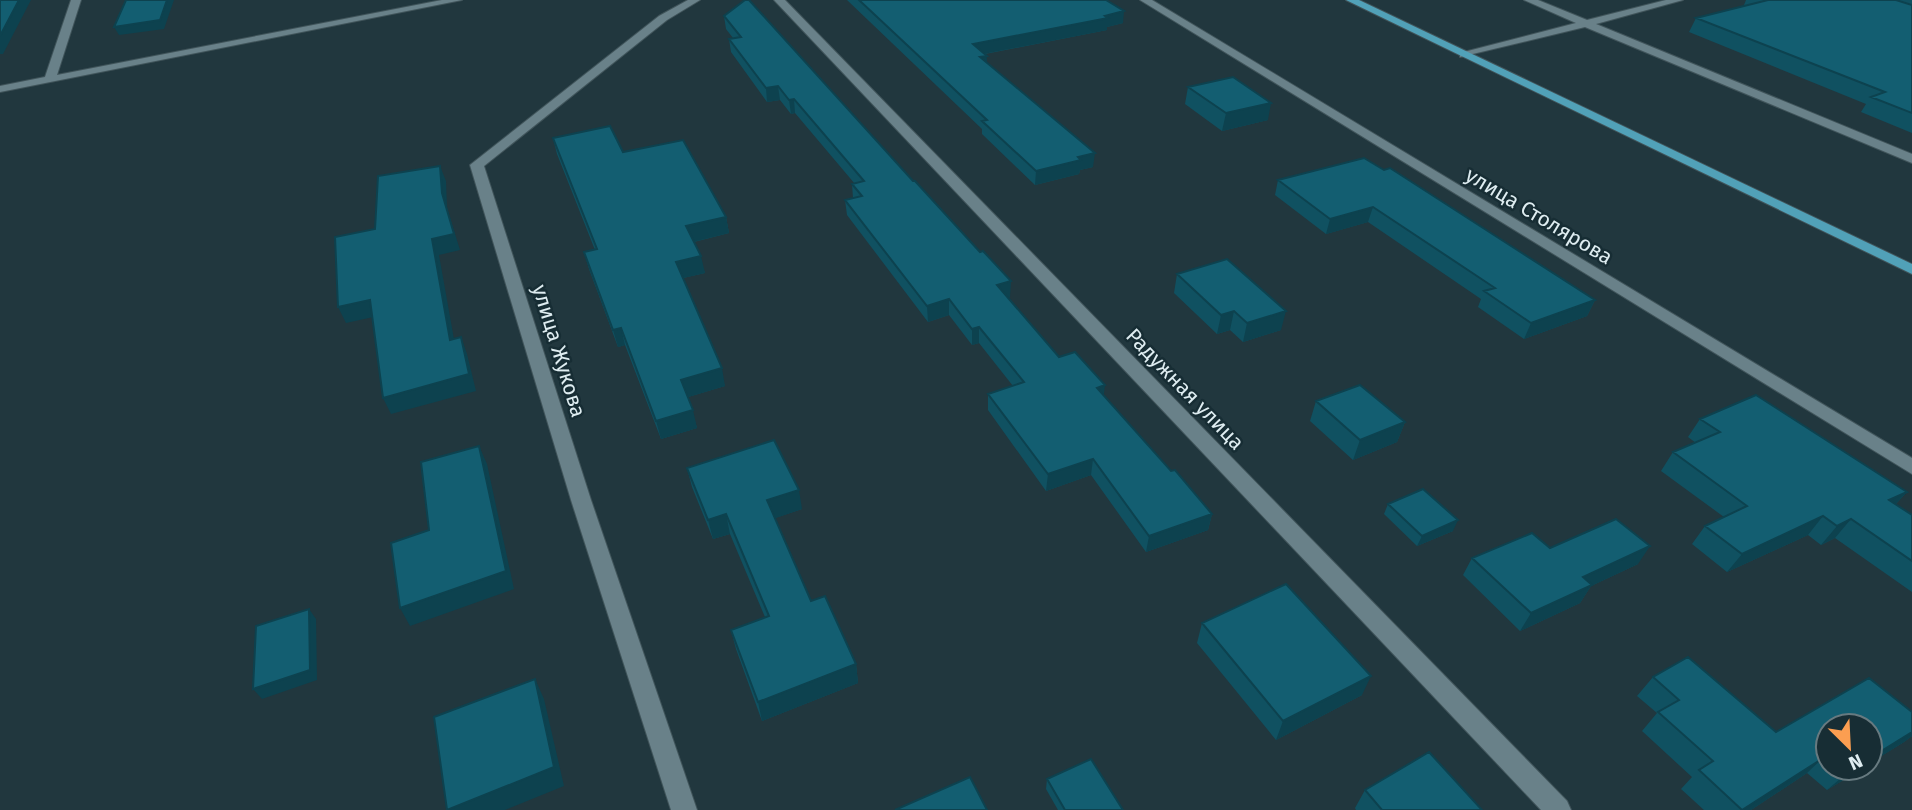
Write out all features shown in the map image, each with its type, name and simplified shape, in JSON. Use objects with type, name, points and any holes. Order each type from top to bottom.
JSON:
[{"type":"main road","points":[[1351,0],[1912,270]]},
{"type":"street","points":[[50,78],[76,0]]},
{"type":"street","points":[[0,89],[420,3],[457,0]]},
{"type":"street","name":"улица Жукова","points":[[684,810],[581,500],[477,165],[663,18],[695,0]]},
{"type":"street","name":"Радужная улица","points":[[779,0],[1558,810]]},
{"type":"street","name":"улица Столярова","points":[[1144,0],[1912,467]]},
{"type":"street","points":[[1529,0],[1912,159]]},
{"type":"street","points":[[1464,55],[1678,0]]},
{"type":"building","points":[[0,0],[19,0],[0,36]]},
{"type":"building","points":[[126,0],[167,0],[160,20],[114,27]]},
{"type":"building","points":[[745,0],[749,0],[913,181],[1011,281],[997,285],[1059,357],[1075,352],[1105,385],[1097,388],[1171,471],[1175,470],[1212,514],[1149,536],[1093,459],[1048,474],[988,394],[1024,382],[979,327],[972,329],[949,299],[927,306],[845,200],[862,196],[852,184],[864,181],[794,99],[789,100],[778,86],[766,88],[729,39],[741,37],[724,16]]},
{"type":"building","points":[[859,0],[1106,0],[1124,11],[1105,16],[1108,18],[973,44],[987,56],[980,57],[1095,153],[1078,157],[1081,160],[1036,171],[982,121],[987,120]]},
{"type":"building","points":[[1768,0],[1896,0],[1912,5],[1912,113],[1871,97],[1885,92],[1696,18]]},
{"type":"building","points":[[1233,77],[1271,103],[1226,113],[1188,87]]},
{"type":"building","points":[[610,126],[623,152],[683,140],[726,217],[686,226],[701,256],[676,262],[722,368],[681,380],[693,410],[656,421],[621,328],[613,330],[584,252],[597,249],[553,138]]},
{"type":"building","points":[[1364,158],[1384,170],[1390,168],[1595,300],[1531,323],[1484,291],[1495,288],[1373,207],[1330,219],[1278,180]]},
{"type":"building","points":[[440,166],[442,193],[454,234],[432,239],[450,340],[461,337],[469,374],[383,398],[370,300],[338,307],[335,237],[375,229],[378,176]]},
{"type":"building","points":[[1227,259],[1286,311],[1247,323],[1234,311],[1221,315],[1177,274]]},
{"type":"building","points":[[1360,385],[1405,422],[1360,440],[1316,401]]},
{"type":"building","points":[[1756,395],[1907,492],[1889,500],[1912,515],[1912,561],[1851,519],[1837,526],[1823,516],[1742,554],[1705,526],[1747,506],[1673,452],[1720,432],[1700,419]]},
{"type":"building","points":[[774,440],[799,490],[767,500],[811,601],[825,596],[856,664],[758,702],[731,630],[769,616],[726,514],[708,520],[687,468]]},
{"type":"building","points":[[479,446],[506,571],[400,608],[391,543],[429,530],[421,462]]},
{"type":"building","points":[[1423,489],[1458,520],[1422,536],[1388,504]]},
{"type":"building","points":[[1616,519],[1650,546],[1583,577],[1592,585],[1531,613],[1472,558],[1532,533],[1550,548]]},
{"type":"building","points":[[1286,584],[1371,676],[1283,721],[1202,623]]},
{"type":"building","points":[[309,609],[310,670],[253,689],[256,626]]},
{"type":"building","points":[[1688,657],[1776,732],[1869,678],[1912,712],[1912,732],[1884,749],[1884,712],[1814,712],[1814,764],[1742,810],[1699,770],[1713,761],[1658,712],[1679,700],[1653,677]]},
{"type":"building","points":[[535,679],[554,767],[447,810],[434,717]]},
{"type":"building","points":[[1429,752],[1482,810],[1382,810],[1365,790]]},
{"type":"building","points":[[1091,759],[1123,810],[1065,810],[1047,779]]},
{"type":"building","points":[[970,777],[987,810],[895,810]]}]
